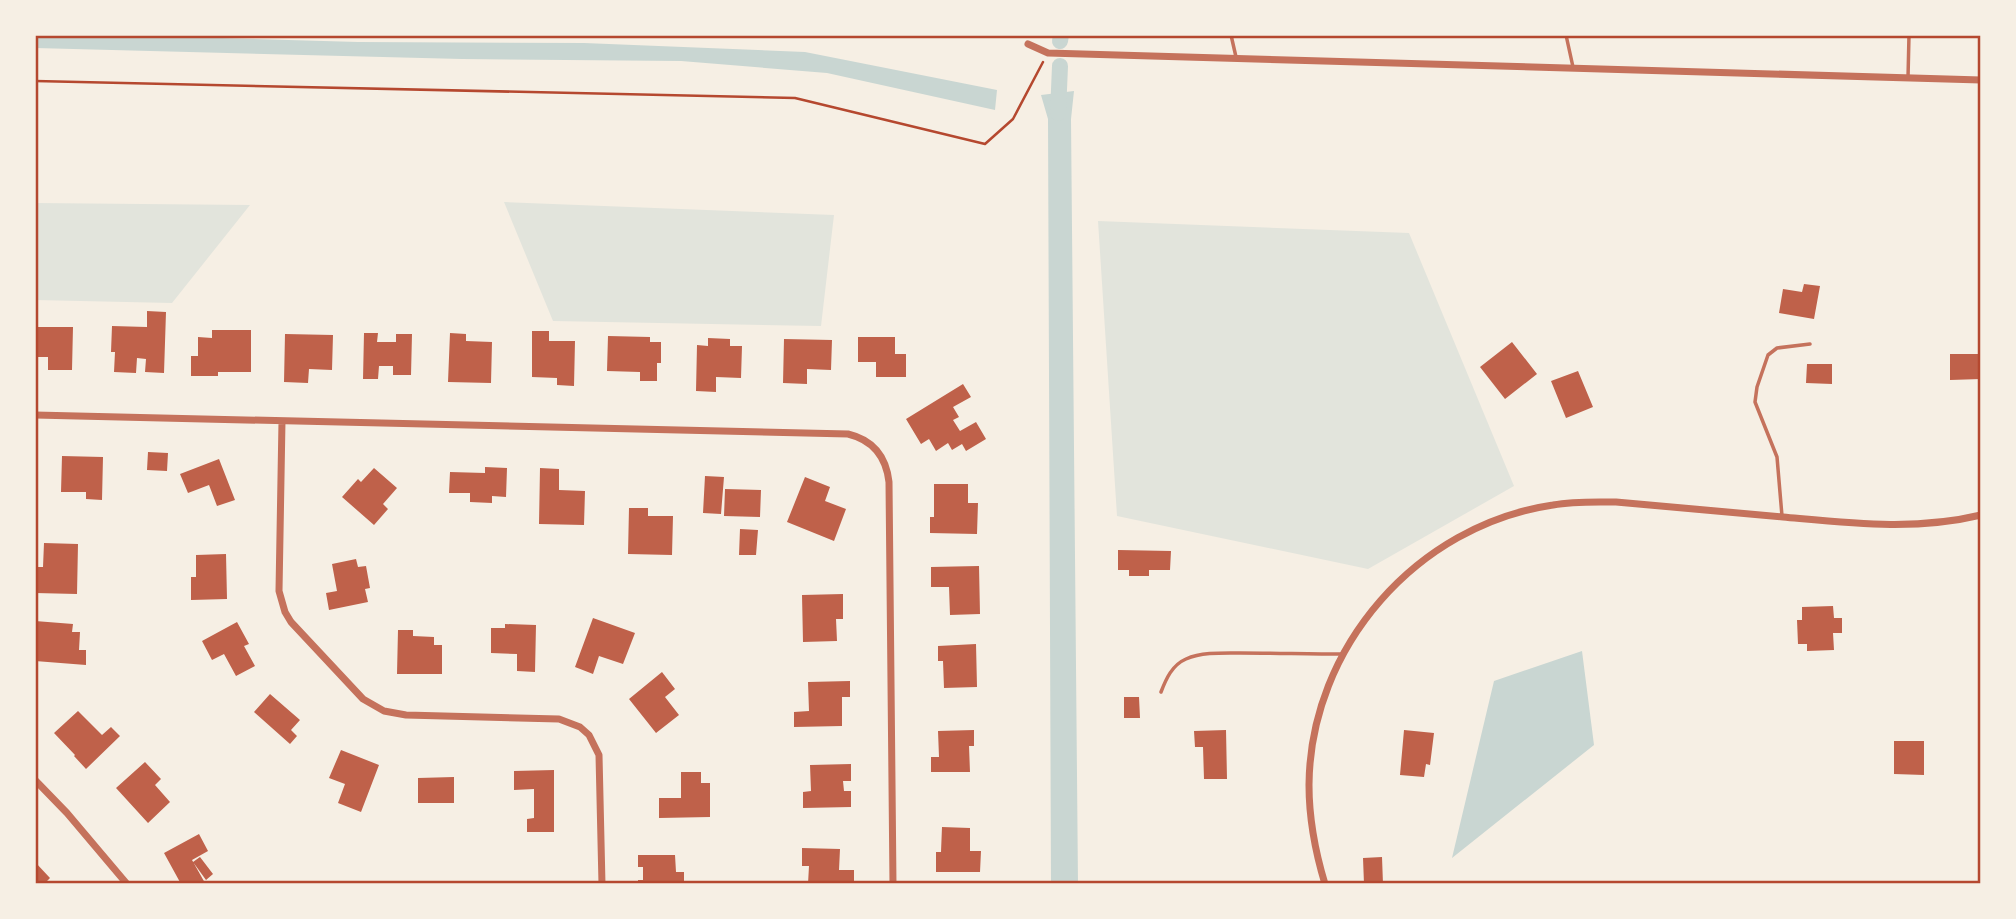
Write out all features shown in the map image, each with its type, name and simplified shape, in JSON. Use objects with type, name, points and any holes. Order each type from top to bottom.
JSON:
[{"type":"street","points":[[1028,44],[1048,53],[1981,80]]},
{"type":"street","points":[[35,415],[848,434],[859,437],[877,450],[884,460],[889,482],[893,884]]},
{"type":"street","points":[[282,421],[279,591],[290,622],[363,699],[384,710],[406,715],[559,719],[580,727],[589,735],[599,755],[602,884]]},
{"type":"street","points":[[1325,884],[1310,820],[1309,784],[1315,729],[1325,694],[1357,630],[1379,602],[1413,568],[1462,535],[1529,509],[1580,502],[1616,502],[1865,525],[1937,523],[1981,515]]},
{"type":"street","points":[[35,780],[83,831],[127,884]]},
{"type":"lane","points":[[1231,35],[1237,59]]},
{"type":"lane","points":[[1566,35],[1573,69]]},
{"type":"lane","points":[[1908,78],[1909,35]]},
{"type":"lane","points":[[1782,517],[1777,457],[1755,402],[1757,387],[1768,355],[1777,348],[1810,344]]},
{"type":"lane","points":[[1161,692],[1166,678],[1175,666],[1198,655],[1343,654]]},
{"type":"path","points":[[35,81],[795,98],[985,144],[1013,119],[1048,53]]},
{"type":"shaded area","points":[[35,35],[358,42],[584,43],[805,52],[997,90],[995,110],[827,73],[681,61],[462,59],[35,48]]},
{"type":"shaded area","points":[[1074,91],[1071,119],[1078,884],[1051,884],[1048,119],[1041,95]]},
{"type":"shaded area","points":[[504,202],[834,215],[821,326],[553,321]]},
{"type":"shaded area","points":[[35,203],[250,205],[172,303],[35,300]]},
{"type":"shaded area","points":[[1098,221],[1409,233],[1514,486],[1368,569],[1117,516]]},
{"type":"shaded area","points":[[1582,651],[1594,745],[1452,858],[1494,681]]},
{"type":"building","points":[[1804,284],[1820,286],[1814,319],[1779,313],[1783,289],[1802,292]]},
{"type":"building","points":[[147,311],[166,312],[164,373],[145,372],[146,359],[137,358],[136,373],[114,372],[115,352],[111,352],[112,326],[147,327]]},
{"type":"building","points":[[35,327],[73,327],[72,370],[48,370],[48,357],[35,357]]},
{"type":"building","points":[[212,330],[251,330],[251,372],[218,372],[218,376],[191,376],[191,356],[198,356],[198,337],[212,338]]},
{"type":"building","points":[[532,331],[549,331],[549,341],[575,341],[574,386],[557,385],[557,378],[532,377]]},
{"type":"building","points":[[364,333],[378,333],[377,342],[396,342],[396,334],[412,334],[411,375],[393,375],[393,366],[379,366],[378,379],[363,379]]},
{"type":"building","points":[[450,333],[466,334],[466,341],[492,342],[491,383],[448,382]]},
{"type":"building","points":[[285,334],[333,335],[332,370],[309,369],[308,383],[284,382]]},
{"type":"building","points":[[608,336],[650,337],[650,342],[661,342],[661,363],[657,363],[657,381],[640,381],[640,372],[607,371]]},
{"type":"building","points":[[858,337],[895,337],[895,354],[906,354],[906,377],[876,377],[876,362],[858,362]]},
{"type":"building","points":[[708,338],[730,339],[730,346],[742,346],[741,378],[716,377],[716,392],[696,391],[697,345],[708,346]]},
{"type":"building","points":[[784,339],[832,340],[831,370],[807,369],[807,384],[783,383]]},
{"type":"building","points":[[1512,342],[1537,374],[1505,399],[1480,367]]},
{"type":"building","points":[[1950,354],[1980,354],[1981,379],[1950,380]]},
{"type":"building","points":[[1807,364],[1832,364],[1832,384],[1806,383]]},
{"type":"building","points":[[1578,371],[1593,407],[1566,418],[1551,381]]},
{"type":"building","points":[[963,384],[971,397],[953,407],[959,417],[953,420],[960,431],[976,422],[986,439],[966,451],[962,444],[952,450],[948,443],[936,451],[929,439],[921,444],[906,419]]},
{"type":"building","points":[[148,452],[168,453],[167,471],[147,470]]},
{"type":"building","points":[[62,456],[103,457],[102,500],[86,499],[86,492],[61,492]]},
{"type":"building","points":[[219,459],[235,500],[217,506],[209,485],[188,493],[180,474]]},
{"type":"building","points":[[485,467],[507,468],[506,497],[492,496],[492,503],[470,502],[470,493],[449,493],[450,472],[485,473]]},
{"type":"building","points":[[374,468],[397,488],[383,504],[388,509],[374,525],[342,497],[358,479],[361,482]]},
{"type":"building","points":[[540,468],[559,469],[559,490],[585,491],[584,525],[539,524]]},
{"type":"building","points":[[705,476],[724,477],[721,514],[703,513]]},
{"type":"building","points":[[805,477],[830,487],[825,501],[846,509],[834,541],[787,522]]},
{"type":"building","points":[[934,484],[968,484],[968,503],[978,503],[977,534],[930,533],[930,517],[934,517]]},
{"type":"building","points":[[725,489],[761,490],[760,517],[724,516]]},
{"type":"building","points":[[629,508],[648,508],[648,516],[673,516],[672,555],[628,554]]},
{"type":"building","points":[[740,529],[758,530],[756,555],[739,555]]},
{"type":"building","points":[[44,543],[78,544],[77,594],[35,593],[35,567],[43,567]]},
{"type":"building","points":[[1118,550],[1171,551],[1170,570],[1149,570],[1149,576],[1129,576],[1129,570],[1118,570]]},
{"type":"building","points":[[226,554],[227,599],[191,600],[191,577],[196,577],[196,555]]},
{"type":"building","points":[[356,559],[358,567],[366,566],[370,588],[365,589],[368,602],[329,610],[326,593],[337,591],[332,564]]},
{"type":"building","points":[[979,566],[980,614],[950,615],[949,587],[931,587],[931,567]]},
{"type":"building","points":[[843,594],[843,619],[836,619],[837,641],[803,642],[802,595]]},
{"type":"building","points":[[1833,606],[1834,618],[1842,618],[1842,633],[1833,633],[1834,650],[1807,651],[1807,644],[1798,644],[1797,620],[1802,620],[1802,607]]},
{"type":"building","points":[[593,618],[635,633],[623,664],[599,656],[593,674],[575,667]]},
{"type":"building","points":[[35,621],[73,624],[72,632],[80,632],[79,650],[86,650],[86,665],[35,661]]},
{"type":"building","points":[[237,622],[249,644],[244,646],[255,666],[236,676],[224,654],[212,660],[202,641]]},
{"type":"building","points":[[505,624],[536,625],[535,672],[517,671],[517,654],[491,653],[491,628],[505,628]]},
{"type":"building","points":[[398,630],[413,630],[413,636],[434,637],[434,645],[442,645],[442,674],[397,674]]},
{"type":"building","points":[[976,644],[977,687],[944,688],[943,661],[938,661],[938,646]]},
{"type":"building","points":[[662,672],[675,689],[665,697],[679,715],[656,733],[629,699]]},
{"type":"building","points":[[850,681],[850,697],[842,697],[842,726],[794,727],[794,712],[809,711],[808,682]]},
{"type":"building","points":[[270,694],[300,720],[291,730],[297,736],[290,744],[254,712]]},
{"type":"building","points":[[1124,697],[1139,697],[1140,718],[1124,718]]},
{"type":"building","points":[[78,711],[102,735],[111,727],[120,736],[86,769],[54,733]]},
{"type":"building","points":[[974,730],[974,746],[969,746],[970,772],[931,772],[931,757],[939,757],[938,731]]},
{"type":"building","points":[[1226,730],[1227,779],[1204,779],[1203,747],[1195,747],[1194,731]]},
{"type":"building","points":[[1404,730],[1434,733],[1430,765],[1426,764],[1424,777],[1400,775]]},
{"type":"building","points":[[1894,741],[1924,741],[1924,775],[1894,774]]},
{"type":"building","points":[[341,750],[379,765],[361,812],[338,803],[345,784],[329,778]]},
{"type":"building","points":[[145,762],[161,779],[155,785],[170,802],[148,823],[116,788]]},
{"type":"building","points":[[851,764],[851,781],[843,781],[844,791],[851,791],[851,807],[803,808],[803,792],[811,791],[810,765]]},
{"type":"building","points":[[554,770],[554,832],[527,832],[527,819],[534,818],[534,789],[514,790],[514,771]]},
{"type":"building","points":[[681,772],[701,772],[701,783],[710,783],[710,817],[659,818],[659,798],[681,798]]},
{"type":"building","points":[[454,777],[454,803],[418,803],[418,778]]},
{"type":"building","points":[[942,827],[970,828],[970,851],[981,851],[980,872],[936,872],[936,852],[941,852]]},
{"type":"building","points":[[199,834],[208,851],[192,860],[205,883],[181,884],[164,853]]},
{"type":"building","points":[[802,848],[840,849],[839,870],[854,870],[854,884],[808,884],[809,866],[802,866]]},
{"type":"building","points":[[638,855],[675,855],[676,872],[684,872],[684,884],[638,884],[638,880],[643,880],[643,867],[638,867]]},
{"type":"building","points":[[200,857],[213,874],[206,880],[193,862]]},
{"type":"building","points":[[1382,857],[1383,884],[1364,884],[1363,858]]},
{"type":"building","points":[[35,862],[50,878],[44,884],[35,884]]},
{"type":"waterway","points":[[1060,41],[1061,35]]},
{"type":"waterway","points":[[1058,113],[1060,66]]}]
